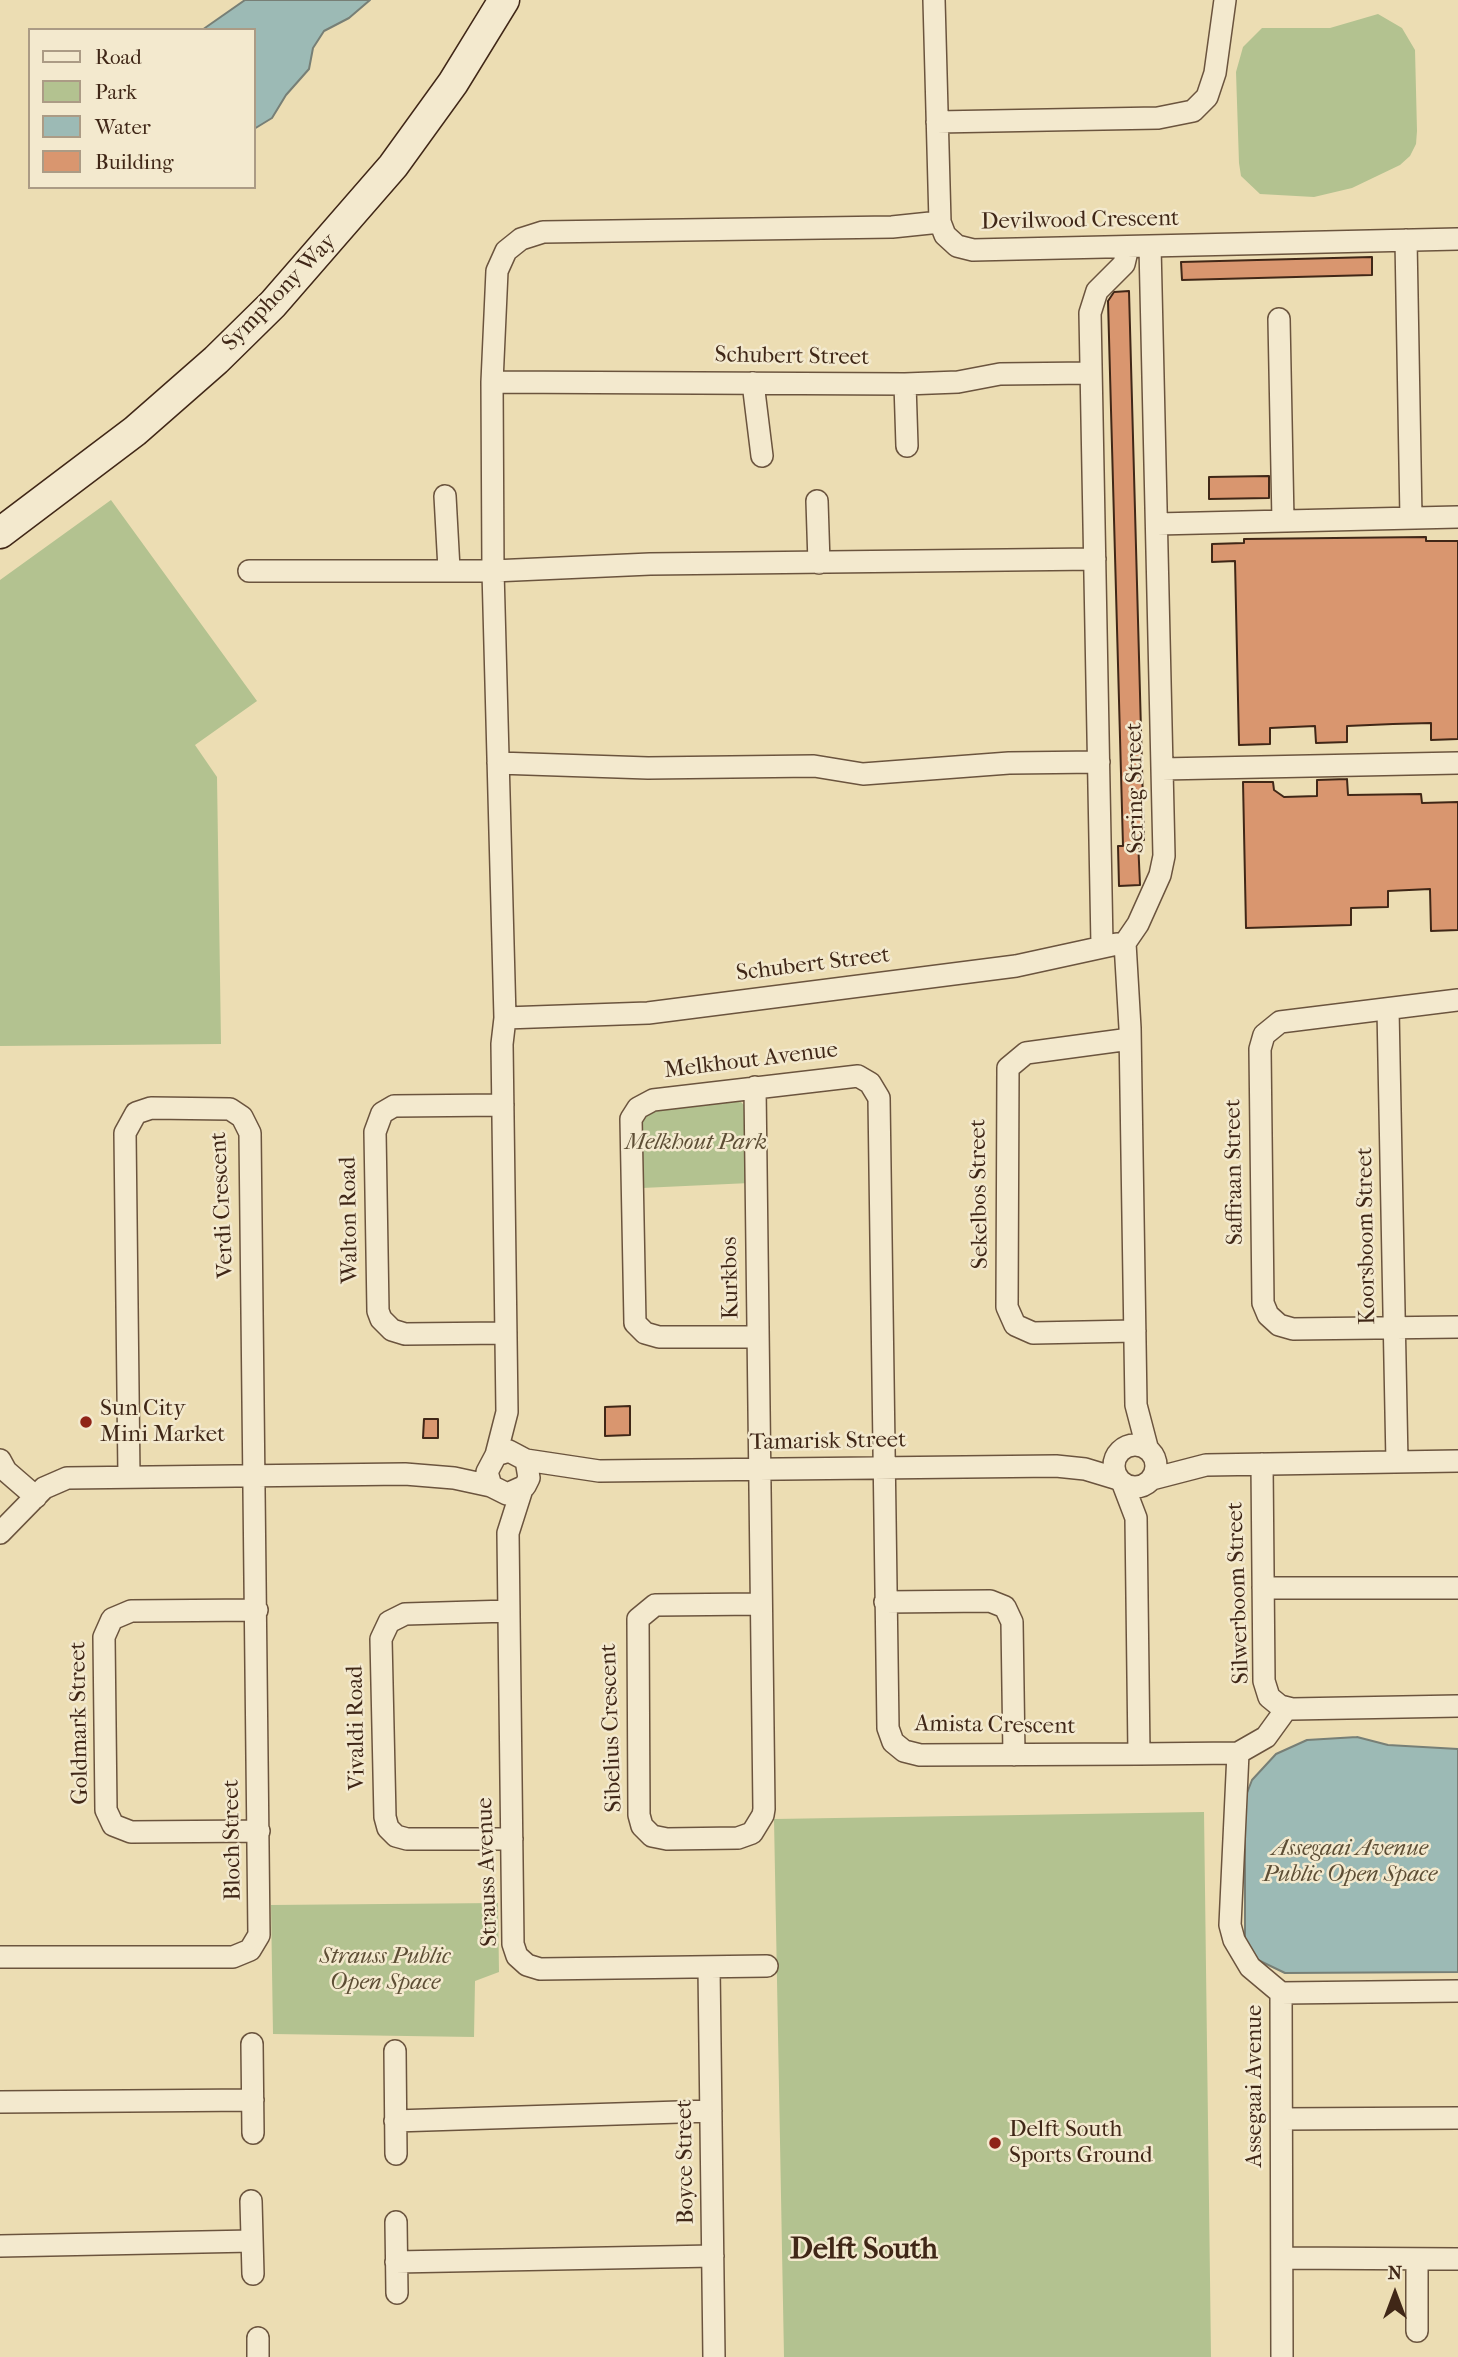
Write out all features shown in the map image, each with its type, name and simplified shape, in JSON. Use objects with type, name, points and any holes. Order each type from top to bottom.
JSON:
[{"type":"main road","name":"Symphony Way","points":[[0,533],[135,431],[216,360],[273,304],[393,166],[453,83],[504,0]]},
{"type":"street","points":[[493,1488],[487,1472],[507,1412],[502,1044],[505,1018],[493,571],[492,382],[497,271],[506,251],[521,239],[543,232],[892,227],[940,222],[934,0]]},
{"type":"street","points":[[937,122],[1158,118],[1193,111],[1206,97],[1215,73],[1225,0]]},
{"type":"street","name":"Devilwood Crescent","points":[[940,222],[950,241],[964,249],[1458,239]]},
{"type":"street","points":[[1406,240],[1411,518]]},
{"type":"street","name":"Sering Street","points":[[1125,943],[1138,924],[1163,865],[1150,246]]},
{"type":"street","points":[[1102,945],[1091,305],[1102,285],[1121,270],[1128,247]]},
{"type":"street","points":[[1279,319],[1283,521]]},
{"type":"street","name":"Schubert Street","points":[[492,382],[905,384],[958,382],[1000,374],[1091,373]]},
{"type":"street","points":[[753,383],[762,456]]},
{"type":"street","points":[[905,384],[907,446]]},
{"type":"street","points":[[445,496],[449,569]]},
{"type":"street","points":[[817,501],[818,563]]},
{"type":"street","points":[[1157,524],[1458,517]]},
{"type":"street","points":[[249,571],[493,571],[650,564],[1095,559]]},
{"type":"street","points":[[498,763],[649,768],[814,766],[863,774],[1009,763],[1099,762]]},
{"type":"street","points":[[1163,769],[1458,763]]},
{"type":"street","points":[[1125,943],[1130,1039],[1136,1405],[1156,1465],[1136,1518],[1139,1754]]},
{"type":"street","name":"Schubert Street","points":[[505,1018],[648,1013],[1016,966],[1102,945],[1125,943]]},
{"type":"street","name":"Saffraan Street","points":[[1458,1000],[1280,1021],[1268,1029],[1261,1042],[1264,1303],[1273,1320],[1293,1329],[1458,1327]]},
{"type":"street","name":"Koorsboom Street","points":[[1388,1009],[1397,1462]]},
{"type":"street","name":"Sekelbos Street","points":[[1130,1039],[1026,1053],[1008,1068],[1007,1307],[1015,1325],[1032,1333],[1135,1331]]},
{"type":"street","name":"Melkhout Avenue","points":[[758,1337],[659,1337],[639,1329],[633,1316],[630,1126],[638,1108],[653,1100],[852,1075],[865,1079],[877,1092],[883,1468]]},
{"type":"street","name":"Kurkbos","points":[[755,1087],[760,1469]]},
{"type":"street","name":"Walton Road","points":[[503,1105],[394,1106],[378,1119],[375,1132],[378,1311],[381,1319],[392,1330],[405,1334],[506,1333]]},
{"type":"street","name":"Verdi Crescent","points":[[129,1477],[125,1133],[131,1119],[150,1108],[230,1109],[242,1117],[249,1127],[255,1475]]},
{"type":"street","points":[[1136,1405],[1114,1462],[1136,1518]]},
{"type":"street","points":[[0,1533],[51,1484],[67,1478],[405,1474],[493,1488],[507,1494],[524,1488],[530,1468],[507,1412]]},
{"type":"street","points":[[1120,1449],[1150,1450],[1206,1465]]},
{"type":"street","name":"Tamarisk Street","points":[[1056,1466],[1120,1449]]},
{"type":"street","points":[[405,1474],[494,1457],[509,1451],[524,1458]]},
{"type":"street","name":"Tamarisk Street","points":[[524,1458],[599,1471]]},
{"type":"street","points":[[0,1461],[6,1471],[36,1497]]},
{"type":"street","points":[[1120,1481],[1139,1487],[1149,1481],[1206,1465],[1458,1461]]},
{"type":"street","name":"Silwerboom Street","points":[[1262,1464],[1266,1689],[1274,1702],[1287,1708]]},
{"type":"street","name":"Tamarisk Street","points":[[524,1488],[557,1477],[599,1471],[760,1469],[1056,1466],[1085,1469],[1120,1481]]},
{"type":"street","name":"Amista Crescent","points":[[883,1468],[888,1728],[893,1742],[904,1751],[920,1755],[1238,1754]]},
{"type":"street","name":"Sibelius Crescent","points":[[760,1469],[761,1604],[762,1821],[752,1833],[738,1838],[667,1839],[652,1836],[642,1826],[639,1815],[638,1619],[654,1605],[761,1604]]},
{"type":"street","name":"Bloch Street","points":[[0,1957],[233,1957],[245,1953],[259,1935],[255,1475]]},
{"type":"street","name":"Strauss Avenue","points":[[493,1488],[508,1533],[513,1944],[517,1956],[527,1965],[540,1969],[767,1966]]},
{"type":"street","name":"Strauss Avenue","points":[[508,1533],[524,1488]]},
{"type":"street","points":[[1264,1588],[1458,1588]]},
{"type":"street","points":[[885,1602],[990,1601],[1005,1607],[1012,1622],[1014,1755]]},
{"type":"street","name":"Goldmark Street","points":[[257,1610],[131,1611],[112,1619],[104,1637],[106,1810],[113,1825],[131,1832],[259,1831]]},
{"type":"street","name":"Vivaldi Road","points":[[509,1611],[400,1616],[385,1627],[382,1652],[385,1817],[388,1828],[396,1836],[407,1839],[512,1839]]},
{"type":"street","points":[[1281,1993],[1250,1967],[1234,1940],[1230,1925],[1238,1754],[1266,1737],[1287,1708],[1458,1706]]},
{"type":"street","name":"Boyce Street","points":[[709,1967],[714,2357]]},
{"type":"street","name":"Assegaai Avenue","points":[[1282,2357],[1281,1993],[1458,1991]]},
{"type":"street","points":[[252,2045],[253,2133]]},
{"type":"street","points":[[394,2051],[396,2154]]},
{"type":"street","points":[[0,2102],[253,2100]]},
{"type":"street","points":[[395,2121],[711,2111]]},
{"type":"street","points":[[1282,2119],[1458,2118]]},
{"type":"street","points":[[251,2201],[253,2274]]},
{"type":"street","points":[[396,2222],[397,2293]]},
{"type":"street","points":[[0,2246],[252,2241]]},
{"type":"street","points":[[396,2262],[713,2256]]},
{"type":"street","points":[[1282,2258],[1458,2259]]},
{"type":"street","points":[[1417,2260],[1417,2331]]},
{"type":"green space","points":[[1378,14],[1402,28],[1415,50],[1417,131],[1416,144],[1410,156],[1400,165],[1352,188],[1314,197],[1260,194],[1241,176],[1239,163],[1236,72],[1243,47],[1262,28],[1330,28]]},
{"type":"green space","points":[[111,500],[257,701],[195,745],[217,777],[221,1044],[0,1046],[0,580]]},
{"type":"green space","name":"Melkhout Park","points":[[738,1099],[747,1108],[750,1183],[642,1188],[636,1127],[646,1109]]},
{"type":"green space","name":"Delft South Sports Ground","points":[[1204,1812],[1211,2357],[784,2357],[774,1819]]},
{"type":"green space","name":"Strauss Public Open Space","points":[[498,1903],[499,1972],[475,1981],[474,2037],[273,2034],[271,1905]]},
{"type":"water","points":[[245,0],[370,0],[349,18],[324,31],[313,48],[309,69],[286,95],[272,118],[256,128],[256,28],[205,28]]},
{"type":"water","name":"Assegaai Avenue Public Open Space","points":[[1357,1737],[1388,1745],[1458,1749],[1458,1972],[1285,1973],[1258,1960],[1245,1939],[1245,1798],[1252,1780],[1276,1754],[1307,1740]]},
{"type":"building","points":[[1372,257],[1372,275],[1182,280],[1181,262]]},
{"type":"building","points":[[1129,291],[1144,840],[1138,840],[1140,885],[1119,886],[1118,846],[1123,846],[1108,301],[1114,292]]},
{"type":"building","points":[[1269,476],[1269,498],[1209,499],[1209,477]]},
{"type":"building","points":[[1426,537],[1426,541],[1458,541],[1458,739],[1431,740],[1431,723],[1393,724],[1347,726],[1347,742],[1316,743],[1315,726],[1270,728],[1270,744],[1239,745],[1235,561],[1212,562],[1212,544],[1244,543],[1244,539]]},
{"type":"building","points":[[1347,779],[1348,795],[1421,794],[1422,803],[1458,802],[1458,930],[1431,931],[1430,889],[1388,891],[1388,907],[1351,908],[1351,925],[1246,928],[1243,782],[1273,782],[1274,790],[1284,797],[1317,796],[1317,780]]},
{"type":"building","points":[[630,1406],[630,1435],[605,1436],[605,1407]]},
{"type":"building","points":[[424,1419],[438,1419],[438,1438],[423,1438]]},
{"type":"place","name":"Sun City Mini Market","points":[[86,1422]]},
{"type":"place","name":"Delft South Sports Ground","points":[[995,2143]]},
{"type":"district","name":"Delft South","points":[[864,2251]]}]
